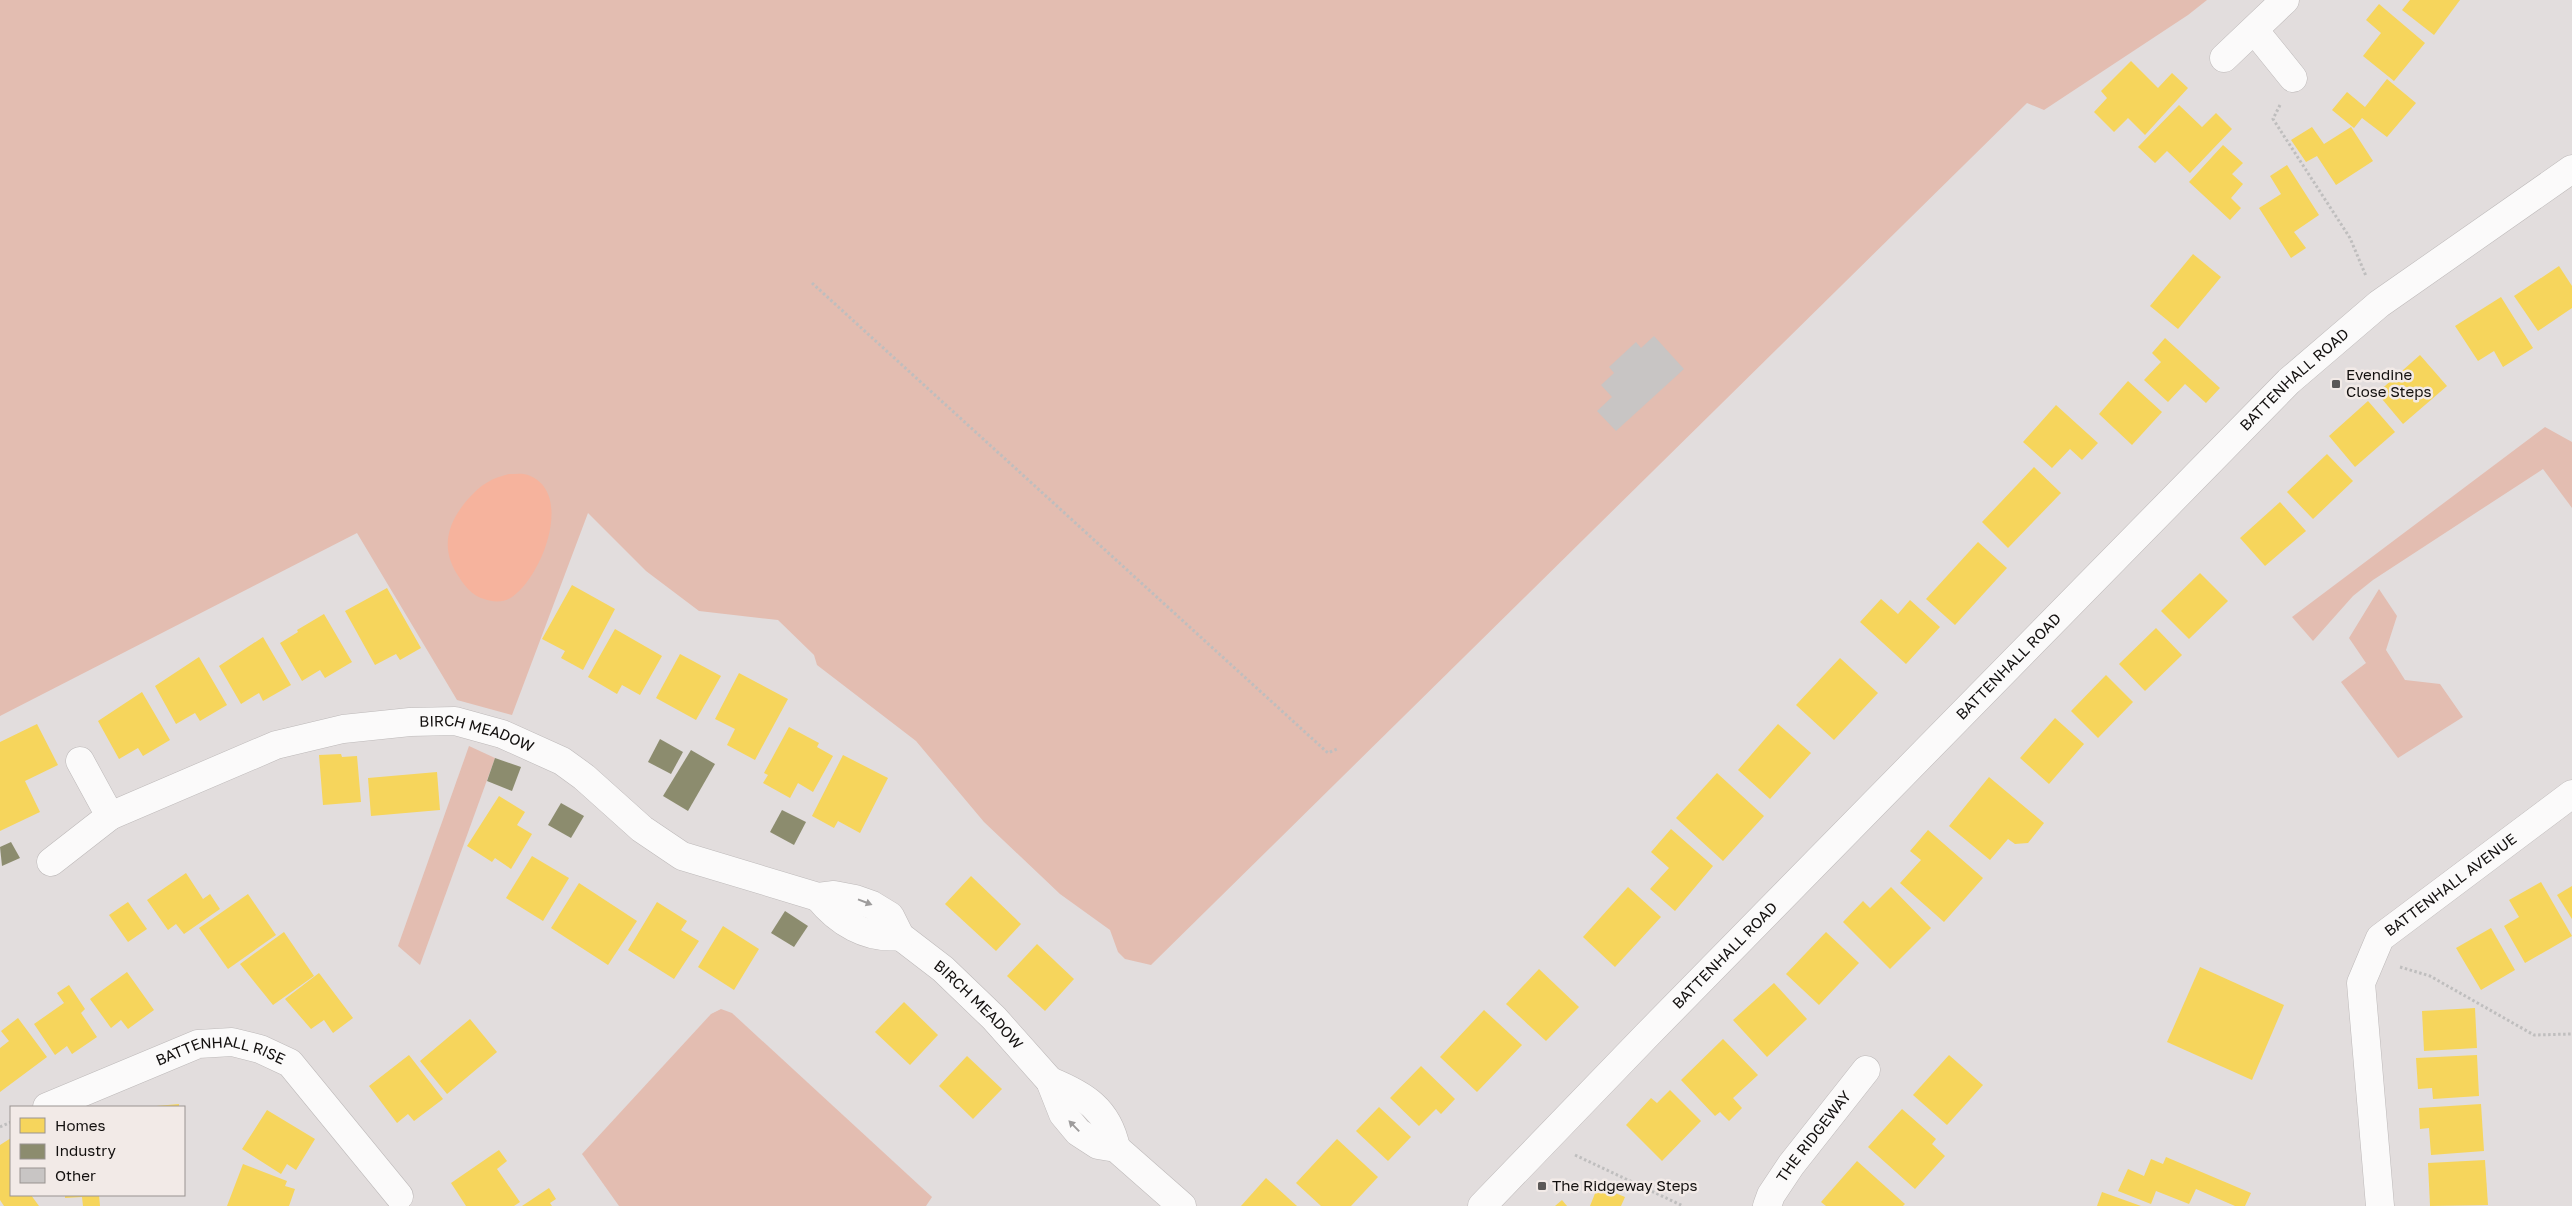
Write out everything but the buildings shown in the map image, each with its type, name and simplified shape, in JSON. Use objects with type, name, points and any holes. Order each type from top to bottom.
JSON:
[{"type":"street","points":[[2224,58],[2255,31],[2285,0]]},
{"type":"street","points":[[2255,31],[2293,78]]},
{"type":"street","name":"BATTENHALL ROAD","points":[[1482,1206],[2289,381],[2379,304],[2572,169]]},
{"type":"street","name":"BIRCH MEADOW","points":[[51,862],[110,816],[276,745],[343,728],[410,722],[455,720],[502,734],[562,761],[584,777],[642,829],[682,856],[818,897],[828,910],[861,930],[882,938],[900,936],[943,969],[994,1018],[1050,1081],[1063,1114],[1078,1132],[1098,1145],[1116,1148],[1182,1206]]},
{"type":"street","points":[[80,761],[110,816]]},
{"type":"street","name":"BATTENHALL AVENUE","points":[[2380,1206],[2361,983],[2380,938],[2572,794]]},
{"type":"street","name":"BATTENHALL RISE","points":[[49,1106],[198,1044],[232,1042],[260,1049],[290,1063],[398,1203]]},
{"type":"street","name":"THE RIDGEWAY","points":[[1767,1206],[1771,1195],[1791,1165],[1866,1070]]},
{"type":"path","points":[[2293,78],[2273,119],[2350,238],[2379,304]]},
{"type":"path","points":[[812,283],[1328,753],[1337,749]]},
{"type":"path","points":[[2380,938],[2396,966],[2430,976],[2534,1035],[2572,1034]]},
{"type":"path","points":[[1550,1135],[1569,1152],[1683,1206]]},
{"type":"shaded area","points":[[0,0],[2207,0],[2188,15],[2044,110],[2027,103],[1151,965],[1125,959],[1118,952],[1110,930],[1060,894],[984,822],[916,741],[817,665],[814,655],[778,620],[699,611],[646,571],[588,513],[512,715],[457,700],[357,533],[0,716]]},
{"type":"shaded area","points":[[2545,427],[2572,442],[2572,508],[2543,469],[2373,580],[2353,596],[2313,641],[2292,617]]},
{"type":"shaded area","points":[[509,474],[528,475],[542,484],[550,498],[552,516],[543,554],[534,572],[523,587],[512,597],[502,601],[494,601],[476,595],[462,582],[449,554],[449,535],[455,517],[468,499],[490,481]]},
{"type":"shaded area","points":[[2379,589],[2397,616],[2386,650],[2405,680],[2440,684],[2463,717],[2398,758],[2341,682],[2366,663],[2349,638]]},
{"type":"shaded area","points":[[469,746],[495,758],[420,965],[398,946]]},
{"type":"shaded area","points":[[721,1009],[732,1013],[932,1197],[926,1206],[619,1206],[582,1154],[711,1014]]},
{"type":"place","name":"Evendine Close Steps","points":[[2336,384]]},
{"type":"place","name":"The Ridgeway Steps","points":[[1542,1186]]}]
